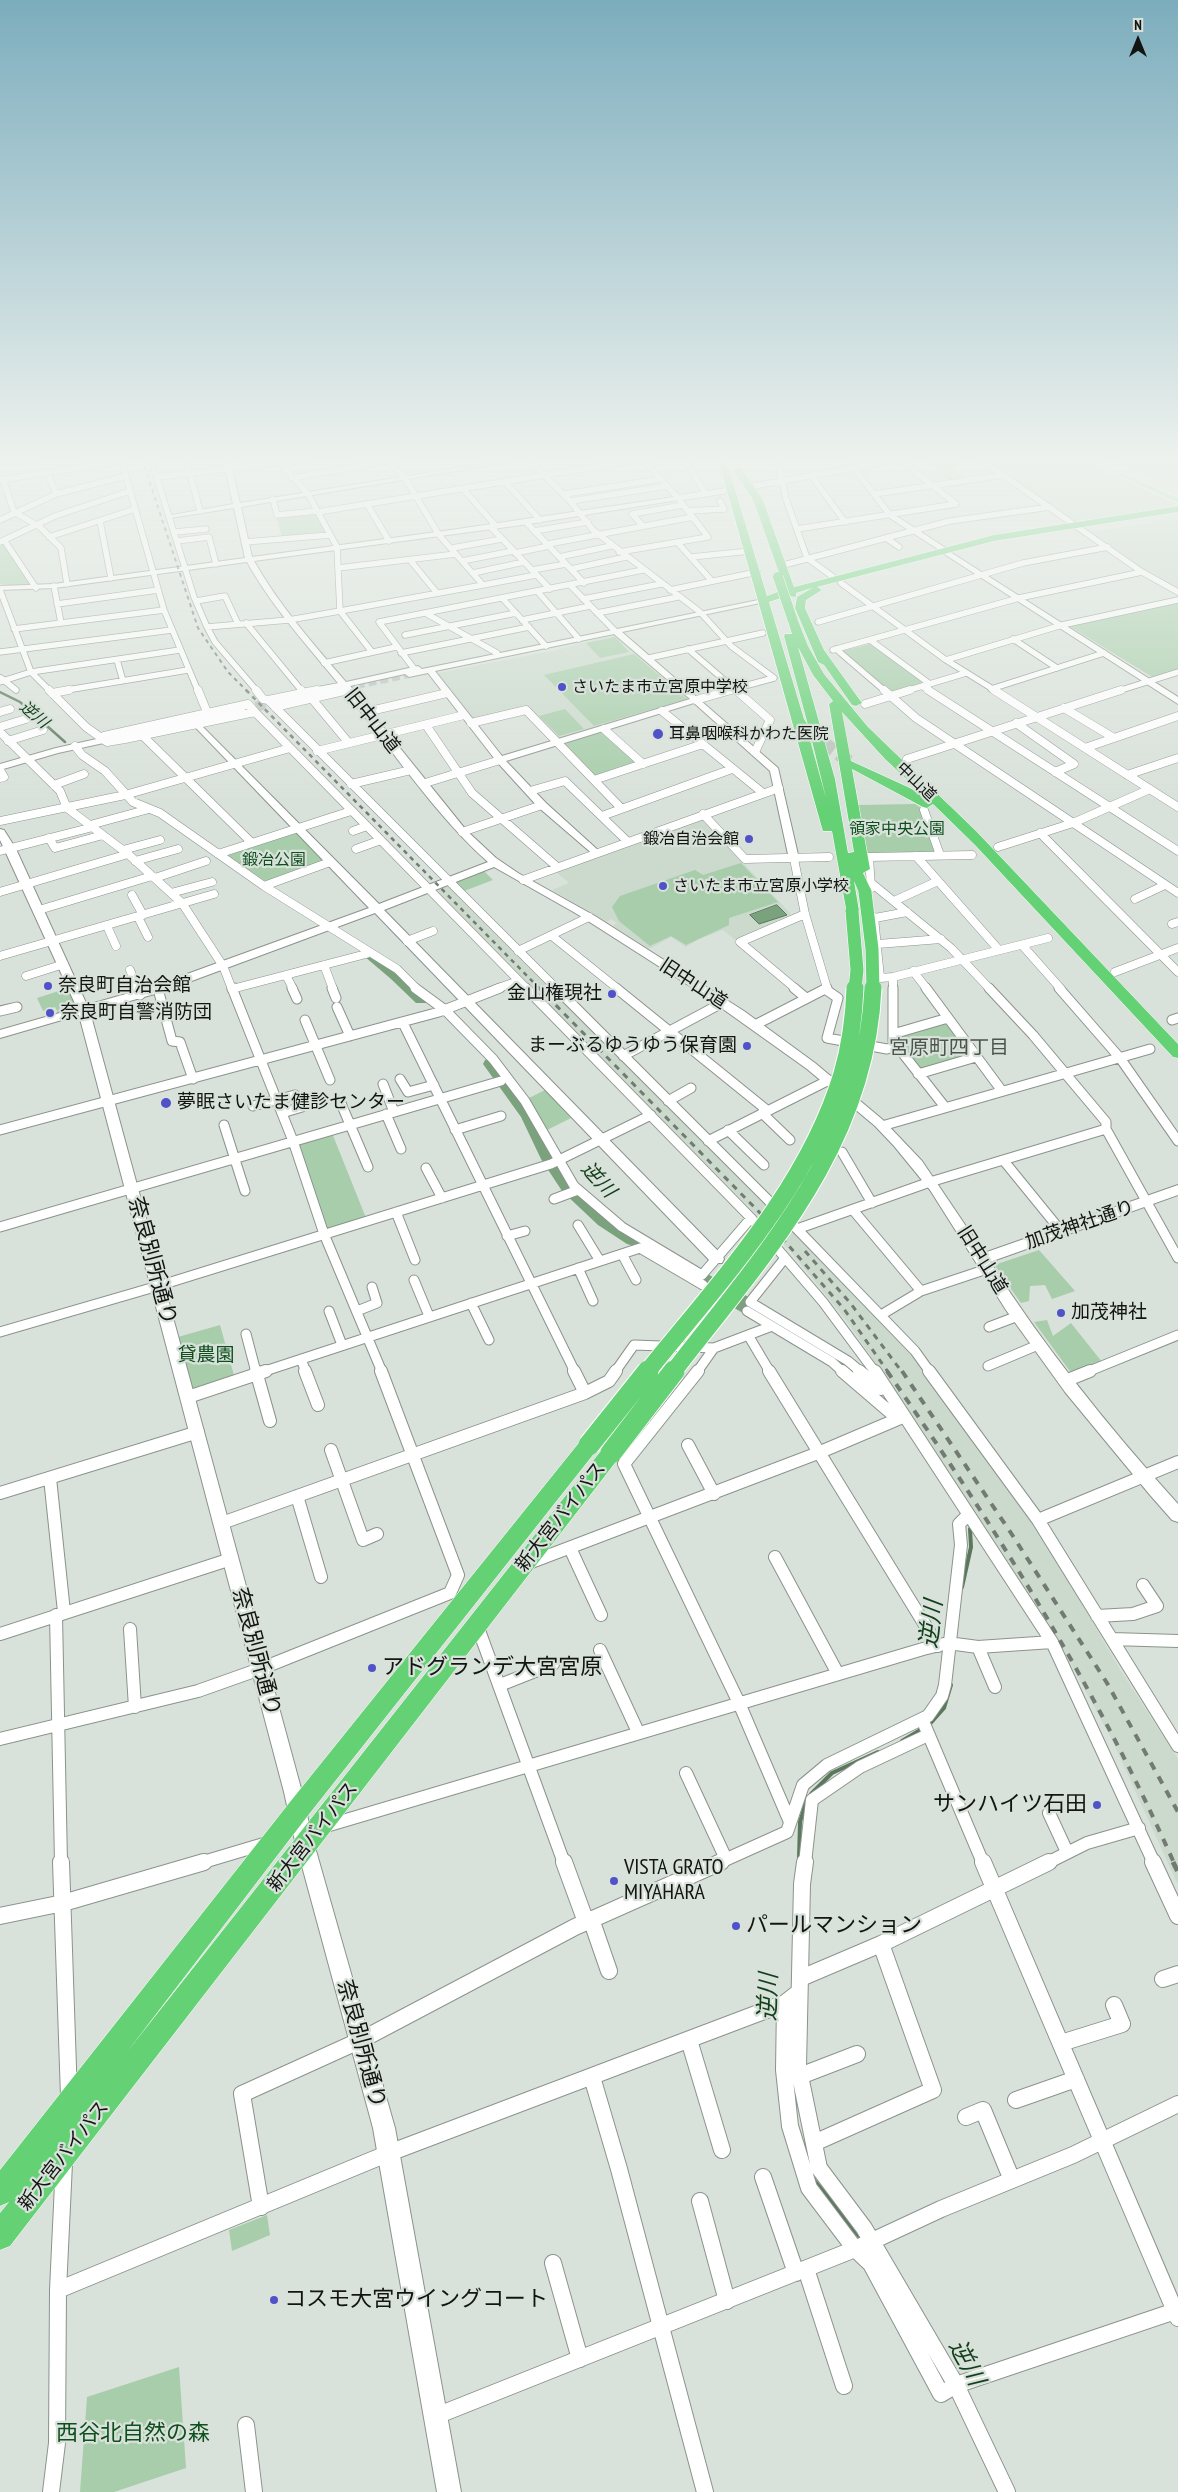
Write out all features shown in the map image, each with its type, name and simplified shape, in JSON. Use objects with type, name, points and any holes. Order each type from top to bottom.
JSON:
[{"type":"highway","points":[[758,575],[765,600]]},
{"type":"highway","points":[[772,575],[790,622],[835,779],[855,869],[868,887]]},
{"type":"highway","points":[[784,575],[791,593]]},
{"type":"highway","points":[[765,600],[859,575]]},
{"type":"highway","points":[[800,608],[801,599],[838,581]]},
{"type":"highway","points":[[791,593],[826,586]]},
{"type":"highway","points":[[765,600],[788,603],[800,608],[829,650],[866,715],[990,846],[1046,912]]},
{"type":"highway","name":"新大宮バイパス","points":[[0,2236],[64,2157],[589,1445],[780,1201],[811,1152],[846,1066],[856,1008],[858,964],[852,911],[802,725],[765,600]]},
{"type":"highway","points":[[790,622],[829,779],[852,911]]},
{"type":"highway","name":"中山道","points":[[790,622],[823,681],[853,717],[918,785],[963,826],[1046,912],[1178,1054]]},
{"type":"highway","points":[[829,650],[830,681]]},
{"type":"highway","name":"新大宮バイパス","points":[[0,2192],[276,1840],[306,1829],[477,1625],[790,1221],[828,1160],[855,1091],[871,1024],[874,964],[868,887],[834,704]]},
{"type":"highway","name":"中山道","points":[[852,764],[917,798],[950,824],[1059,936],[1178,1066]]},
{"type":"street","points":[[27,575],[36,588]]},
{"type":"street","points":[[65,575],[66,584]]},
{"type":"street","points":[[133,575],[36,588],[0,589],[21,650],[31,672],[99,740],[106,742],[255,712]]},
{"type":"street","points":[[153,575],[164,610],[188,670],[208,712]]},
{"type":"street","points":[[188,575],[207,627],[215,642],[263,699],[273,703],[317,751],[798,1229],[915,1351],[1038,1520],[1178,1746]]},
{"type":"street","name":"旧中山道","points":[[258,575],[289,620],[346,687],[422,784],[462,832],[495,863],[589,916],[755,1025],[829,1080],[882,1126],[930,1182],[1038,1345],[1142,1476],[1178,1515]]},
{"type":"street","points":[[338,575],[340,611],[372,652]]},
{"type":"street","points":[[423,575],[437,593]]},
{"type":"street","points":[[475,575],[483,585]]},
{"type":"street","points":[[207,627],[289,620],[483,585],[524,575]]},
{"type":"street","points":[[536,575],[550,589]]},
{"type":"street","points":[[578,575],[584,582]]},
{"type":"street","points":[[412,672],[379,622],[617,575]]},
{"type":"street","points":[[422,784],[774,678],[726,640],[700,612],[650,575]]},
{"type":"street","points":[[707,575],[712,581]]},
{"type":"street","points":[[670,590],[741,575]]},
{"type":"street","points":[[830,575],[946,660],[1035,718],[1176,805]]},
{"type":"street","points":[[818,622],[977,575]]},
{"type":"street","points":[[983,575],[1178,701]]},
{"type":"street","points":[[829,650],[907,631],[1019,598],[1126,575]]},
{"type":"street","points":[[1148,575],[1178,592]]},
{"type":"street","points":[[583,599],[661,584]]},
{"type":"street","points":[[570,585],[615,631],[649,658],[775,770],[804,914],[827,988],[755,1025]]},
{"type":"street","points":[[54,586],[62,623]]},
{"type":"street","points":[[57,604],[158,590]]},
{"type":"street","points":[[538,592],[579,639]]},
{"type":"street","points":[[196,600],[225,596],[238,624]]},
{"type":"street","points":[[597,614],[678,597]]},
{"type":"street","points":[[503,599],[546,646]]},
{"type":"street","points":[[412,672],[765,600]]},
{"type":"street","points":[[946,660],[1062,625],[1178,600]]},
{"type":"street","points":[[522,620],[590,606]]},
{"type":"street","points":[[14,630],[164,610]]},
{"type":"street","points":[[405,635],[516,613]]},
{"type":"street","points":[[416,621],[424,614]]},
{"type":"street","points":[[424,614],[497,653]]},
{"type":"street","points":[[246,623],[302,692]]},
{"type":"street","points":[[401,653],[529,627]]},
{"type":"street","points":[[324,663],[396,646],[410,628]]},
{"type":"street","points":[[0,652],[172,630]]},
{"type":"street","points":[[649,658],[763,633]]},
{"type":"street","points":[[870,640],[926,686],[991,732],[1178,851]]},
{"type":"street","points":[[1013,640],[1057,668]]},
{"type":"street","points":[[273,703],[302,692],[346,687],[531,646],[546,646]]},
{"type":"street","points":[[385,679],[432,673],[536,651],[546,646]]},
{"type":"street","points":[[688,649],[770,720],[755,752]]},
{"type":"street","points":[[1,680],[31,672],[180,650]]},
{"type":"street","points":[[829,650],[892,696],[916,718],[1178,893]]},
{"type":"street","points":[[991,689],[1104,653]]},
{"type":"street","points":[[117,660],[123,681]]},
{"type":"street","points":[[52,693],[188,670]]},
{"type":"street","points":[[907,760],[1016,723],[1178,672]]},
{"type":"street","points":[[432,673],[500,760],[542,805],[595,853]]},
{"type":"street","points":[[865,704],[966,673]]},
{"type":"street","points":[[1,680],[16,690]]},
{"type":"street","points":[[273,703],[312,700],[346,687]]},
{"type":"street","points":[[273,703],[333,690]]},
{"type":"street","points":[[366,712],[447,693]]},
{"type":"street","points":[[312,700],[348,742]]},
{"type":"street","points":[[0,778],[4,777],[0,769],[27,758],[208,712],[248,704],[751,1218],[823,1302],[866,1359],[901,1418],[1052,1642],[1178,1916]]},
{"type":"street","points":[[0,712],[10,708]]},
{"type":"street","points":[[1064,708],[1114,738]]},
{"type":"street","points":[[99,740],[241,710]]},
{"type":"street","points":[[317,751],[348,742],[426,725],[526,710],[621,808]]},
{"type":"street","points":[[662,711],[763,793]]},
{"type":"street","points":[[1086,748],[1178,716]]},
{"type":"street","points":[[0,727],[26,719]]},
{"type":"street","points":[[1016,723],[1074,764],[1055,772]]},
{"type":"street","points":[[198,725],[717,1259]]},
{"type":"street","points":[[426,725],[472,793],[556,866]]},
{"type":"street","points":[[604,729],[643,764]]},
{"type":"street","points":[[3,737],[43,730]]},
{"type":"street","points":[[143,736],[252,843]]},
{"type":"street","points":[[0,1739],[198,1691],[260,1669],[450,1593],[458,1575],[368,1336],[324,1234],[293,1141],[223,966],[182,903],[126,852],[67,808],[60,791],[3,737]]},
{"type":"street","points":[[594,780],[704,744]]},
{"type":"street","points":[[75,746],[82,755],[105,771],[133,802],[160,813],[264,886],[397,969],[488,1054],[520,1095],[555,1163],[575,1192],[622,1227],[702,1275],[751,1218]]},
{"type":"street","points":[[0,821],[125,795],[290,748]]},
{"type":"street","points":[[1127,775],[1178,758]]},
{"type":"street","points":[[602,816],[732,769]]},
{"type":"street","points":[[351,784],[411,770]]},
{"type":"street","points":[[54,786],[84,774]]},
{"type":"street","points":[[530,791],[565,781],[627,841]]},
{"type":"street","points":[[523,880],[556,866],[779,788]]},
{"type":"street","points":[[998,847],[1073,823],[1150,789]]},
{"type":"street","points":[[462,832],[542,805]]},
{"type":"street","points":[[5,850],[149,808]]},
{"type":"street","points":[[924,810],[940,855]]},
{"type":"street","points":[[218,854],[351,811]]},
{"type":"street","points":[[703,814],[745,859],[829,857]]},
{"type":"street","points":[[353,831],[366,826]]},
{"type":"street","name":"奈良別所通り","points":[[0,832],[5,850],[27,885],[84,1011],[110,1102],[260,1669],[306,1829],[389,2153],[449,2492]]},
{"type":"street","points":[[1040,834],[1178,972]]},
{"type":"street","points":[[50,838],[55,848],[103,835]]},
{"type":"street","points":[[0,892],[27,885],[160,840]]},
{"type":"street","points":[[356,849],[381,840]]},
{"type":"street","points":[[135,861],[178,849]]},
{"type":"street","points":[[972,854],[869,856],[868,887],[878,944],[880,978],[893,977],[1048,938]]},
{"type":"street","points":[[916,856],[998,950]]},
{"type":"street","points":[[39,910],[206,862]]},
{"type":"street","points":[[264,886],[330,862]]},
{"type":"street","points":[[0,1034],[158,989],[495,863]]},
{"type":"street","points":[[894,901],[938,881]]},
{"type":"street","points":[[171,893],[212,882]]},
{"type":"street","points":[[1135,900],[1165,885]]},
{"type":"street","points":[[868,887],[894,901],[941,939],[962,959],[1066,1072],[1106,1122],[1106,1129],[1178,1258]]},
{"type":"street","points":[[0,956],[54,942],[214,894]]},
{"type":"street","points":[[132,896],[148,937]]},
{"type":"street","points":[[874,918],[907,912]]},
{"type":"street","points":[[804,914],[740,942],[806,998]]},
{"type":"street","points":[[518,951],[552,936],[589,916]]},
{"type":"street","points":[[107,926],[116,946]]},
{"type":"street","points":[[407,941],[432,931]]},
{"type":"street","points":[[552,936],[670,1031],[765,1112],[790,1140]]},
{"type":"street","points":[[878,944],[941,939]]},
{"type":"street","points":[[1022,944],[1120,1058],[1178,1141]]},
{"type":"street","points":[[1115,972],[1178,948]]},
{"type":"street","points":[[232,989],[366,954]]},
{"type":"street","points":[[26,976],[64,964]]},
{"type":"street","points":[[324,966],[336,998]]},
{"type":"street","points":[[130,970],[140,995]]},
{"type":"street","points":[[913,971],[1002,1091]]},
{"type":"street","points":[[286,975],[297,999]]},
{"type":"street","points":[[893,977],[894,1041],[945,1107]]},
{"type":"street","points":[[0,1130],[403,1023],[467,1002],[518,981]]},
{"type":"street","points":[[158,989],[172,1041],[180,1042],[193,1079]]},
{"type":"street","points":[[824,989],[838,998],[827,1038],[887,1049],[897,1046]]},
{"type":"street","points":[[623,1056],[722,1003]]},
{"type":"street","points":[[0,1011],[17,1007]]},
{"type":"street","points":[[337,1007],[350,1036]]},
{"type":"street","points":[[893,1034],[948,1018]]},
{"type":"street","points":[[305,1020],[330,1080]]},
{"type":"street","points":[[403,1023],[586,1393]]},
{"type":"street","points":[[882,1126],[1150,1049]]},
{"type":"street","points":[[918,1074],[976,1057]]},
{"type":"street","points":[[400,1079],[408,1092],[434,1085]]},
{"type":"street","points":[[708,1141],[829,1080]]},
{"type":"street","points":[[0,1228],[501,1081]]},
{"type":"street","points":[[383,1084],[401,1149]]},
{"type":"street","points":[[668,1101],[691,1088]]},
{"type":"street","points":[[253,1106],[295,1095]]},
{"type":"street","points":[[340,1100],[368,1167]]},
{"type":"street","points":[[282,1113],[302,1107]]},
{"type":"street","points":[[0,1332],[158,1286],[555,1163],[651,1115]]},
{"type":"street","points":[[456,1130],[502,1116]]},
{"type":"street","points":[[224,1126],[245,1191]]},
{"type":"street","points":[[798,1229],[930,1182],[1106,1129]]},
{"type":"street","points":[[728,1130],[764,1165]]},
{"type":"street","points":[[842,1152],[872,1203]]},
{"type":"street","points":[[1004,1160],[1061,1231]]},
{"type":"street","points":[[426,1168],[442,1198]]},
{"type":"street","name":"加茂神社通り","points":[[984,1264],[1061,1231],[1178,1190]]},
{"type":"street","points":[[554,1199],[575,1192]]},
{"type":"street","points":[[853,1210],[921,1291]]},
{"type":"street","points":[[396,1212],[415,1260]]},
{"type":"street","points":[[578,1224],[600,1261]]},
{"type":"street","points":[[507,1236],[525,1231]]},
{"type":"street","points":[[188,1398],[368,1336],[640,1248],[704,1285]]},
{"type":"street","points":[[622,1254],[636,1280]]},
{"type":"street","points":[[785,1258],[750,1302],[848,1361],[888,1394]]},
{"type":"street","points":[[881,1315],[921,1291],[984,1264]]},
{"type":"street","points":[[578,1268],[593,1301]]},
{"type":"street","points":[[414,1280],[429,1316]]},
{"type":"street","points":[[357,1311],[377,1303],[372,1287]]},
{"type":"street","points":[[471,1303],[488,1340]]},
{"type":"street","points":[[329,1311],[342,1345]]},
{"type":"street","points":[[747,1311],[832,1362],[901,1418]]},
{"type":"street","points":[[989,1327],[1018,1316]]},
{"type":"street","points":[[222,1523],[586,1393],[609,1381],[634,1345],[714,1348],[772,1326]]},
{"type":"street","points":[[246,1334],[270,1420]]},
{"type":"street","points":[[748,1335],[818,1453],[945,1644]]},
{"type":"street","points":[[1065,1380],[1178,1336]]},
{"type":"street","points":[[988,1366],[1038,1345]]},
{"type":"street","points":[[714,1348],[686,1387],[624,1464],[648,1519],[793,1816]]},
{"type":"street","points":[[301,1359],[318,1405]]},
{"type":"street","points":[[523,1565],[714,1494],[901,1418]]},
{"type":"street","points":[[0,1493],[198,1432]]},
{"type":"street","points":[[688,1445],[714,1494]]},
{"type":"street","points":[[332,1450],[363,1540],[377,1534]]},
{"type":"street","points":[[1038,1520],[1178,1462]]},
{"type":"street","points":[[50,1478],[60,1614],[57,1726],[69,2105]]},
{"type":"street","points":[[297,1496],[321,1577]]},
{"type":"street","points":[[864,2245],[809,2188],[790,2126],[784,2070],[794,1992],[809,1817],[812,1800],[860,1767],[925,1727],[942,1696],[945,1644],[961,1545],[959,1524],[968,1515]]},
{"type":"street","points":[[570,1548],[601,1615]]},
{"type":"street","points":[[775,1557],[838,1674]]},
{"type":"street","points":[[0,1634],[231,1559]]},
{"type":"street","points":[[1098,1616],[1133,1614],[1157,1606],[1143,1585]]},
{"type":"street","points":[[477,1625],[588,1921],[609,1971]]},
{"type":"street","points":[[130,1629],[135,1707]]},
{"type":"street","points":[[1112,1639],[1178,1641]]},
{"type":"street","points":[[306,1829],[945,1644],[972,1647],[1052,1642]]},
{"type":"street","points":[[972,1647],[995,1687]]},
{"type":"street","points":[[600,1650],[638,1732]]},
{"type":"street","points":[[500,1685],[553,1664]]},
{"type":"street","points":[[261,2208],[242,2094],[361,2040],[588,1921],[787,1832],[803,1785],[827,1765],[894,1734],[925,1727]]},
{"type":"street","points":[[925,1727],[1177,2313],[950,2388]]},
{"type":"street","points":[[686,1773],[726,1859]]},
{"type":"street","points":[[1049,1813],[1067,1852]]},
{"type":"street","points":[[793,1816],[809,1817]]},
{"type":"street","points":[[58,2290],[261,2208],[389,2153],[689,2040],[794,1992],[880,1944],[1067,1852],[1087,1843],[1139,1828]]},
{"type":"street","points":[[0,1916],[63,1902],[276,1840]]},
{"type":"street","points":[[814,2143],[933,2090],[880,1944]]},
{"type":"street","points":[[1163,1979],[1178,1974]]},
{"type":"street","points":[[794,1992],[798,2066],[819,2168],[864,2245],[871,2264],[950,2388],[1007,2492]]},
{"type":"street","points":[[1060,2043],[1122,2024],[1114,2005]]},
{"type":"street","points":[[689,2040],[722,2150]]},
{"type":"street","points":[[800,2076],[857,2054]]},
{"type":"street","points":[[592,2077],[619,2169],[704,2492]]},
{"type":"street","points":[[1016,2100],[1076,2078]]},
{"type":"street","points":[[436,2416],[864,2245],[941,2209],[1073,2155],[1178,2104]]},
{"type":"street","points":[[966,2117],[983,2110],[1012,2180]]},
{"type":"street","points":[[51,2492],[57,2443],[58,2290],[64,2157]]},
{"type":"street","points":[[762,2177],[801,2271],[844,2386]]},
{"type":"street","points":[[700,2201],[727,2301]]},
{"type":"street","points":[[553,2263],[580,2359]]},
{"type":"street","points":[[246,2425],[254,2492]]},
{"type":"shaded area","points":[[1152,575],[1178,575],[1178,590]]},
{"type":"shaded area","name":"さいたま市立宮原中学校","points":[[615,634],[692,699],[559,739],[528,708],[473,721],[437,675],[438,673],[556,650]]},
{"type":"shaded area","name":"さいたま市立宮原小学校","points":[[701,818],[791,914],[735,940],[723,930],[699,939],[686,947],[671,937],[649,949],[613,926],[617,923],[611,919],[607,922],[552,890],[569,883],[555,871]]},
{"type":"shaded area","points":[[449,886],[763,1200],[908,1351],[950,1403],[1028,1512],[1121,1671],[1178,1759],[1178,1885],[1112,1740],[1059,1642],[846,1320],[792,1253],[755,1213],[436,891]]},
{"type":"shaded area","points":[[777,905],[787,915],[759,924],[750,915]]},
{"type":"green space","points":[[0,575],[26,575],[32,585],[13,586],[0,584]]},
{"type":"green space","points":[[1178,601],[1178,669],[1152,677],[1069,626]]},
{"type":"green space","points":[[615,637],[629,652],[600,658],[586,643]]},
{"type":"green space","points":[[870,644],[925,682],[924,684],[890,693],[842,651]]},
{"type":"green space","points":[[634,654],[687,699],[594,726],[544,675]]},
{"type":"green space","points":[[565,709],[584,729],[559,736],[539,716]]},
{"type":"green space","points":[[603,732],[639,764],[596,778],[563,744]]},
{"type":"green space","name":"領家中央公園","points":[[915,804],[921,808],[935,852],[865,854],[858,805]]},
{"type":"green space","name":"鍛冶公園","points":[[295,831],[326,862],[268,883],[227,855]]},
{"type":"green space","points":[[741,863],[778,902],[729,918],[729,925],[686,945],[671,936],[650,946],[619,921],[612,907],[620,896],[695,870],[703,875]]},
{"type":"green space","points":[[484,871],[493,880],[464,891],[455,882]]},
{"type":"green space","points":[[68,988],[76,1007],[73,1010],[59,1014],[55,1007],[43,1011],[37,998]]},
{"type":"green space","points":[[944,1022],[948,1024],[971,1054],[924,1070],[919,1068],[898,1041],[898,1037]]},
{"type":"green space","points":[[545,1090],[571,1118],[547,1130],[527,1099]]},
{"type":"green space","points":[[332,1133],[366,1218],[328,1230],[296,1144]]},
{"type":"green space","points":[[1039,1250],[1075,1291],[1052,1299],[1045,1285],[1030,1286],[1029,1301],[1021,1303],[994,1265]]},
{"type":"green space","points":[[1047,1320],[1053,1336],[1071,1323],[1102,1362],[1072,1374],[1034,1322]]},
{"type":"green space","name":"貸農園","points":[[220,1325],[235,1379],[192,1391],[178,1337]]},
{"type":"green space","points":[[267,2215],[270,2235],[232,2251],[229,2230]]},
{"type":"green space","name":"西谷北自然の森","points":[[179,2367],[186,2468],[114,2492],[80,2492],[87,2397]]},
{"type":"waterway","name":"逆川","points":[[0,692],[20,702],[65,742]]},
{"type":"waterway","name":"逆川","points":[[369,953],[397,975],[422,999]]},
{"type":"waterway","name":"逆川","points":[[491,1064],[528,1114],[550,1159],[568,1186],[605,1220],[634,1239]]},
{"type":"waterway","name":"逆川","points":[[686,1270],[770,1319]]},
{"type":"waterway","name":"逆川","points":[[962,1587],[971,1547],[970,1529]]},
{"type":"waterway","name":"逆川","points":[[928,1726],[944,1708],[951,1685]]},
{"type":"waterway","name":"逆川","points":[[902,1741],[922,1729]]},
{"type":"waterway","name":"逆川","points":[[811,1794],[832,1773],[878,1752]]},
{"type":"waterway","name":"逆川","points":[[799,1859],[800,1822],[806,1802]]},
{"type":"waterway","name":"逆川","points":[[808,2154],[811,2167]]},
{"type":"waterway","name":"逆川","points":[[814,2181],[862,2239]]},
{"type":"tunnel","points":[[333,690],[409,674]]},
{"type":"tunnel","points":[[241,710],[276,702]]},
{"type":"tunnel","points":[[808,731],[852,764]]},
{"type":"railway","points":[[181,575],[198,628],[228,672],[246,690]]},
{"type":"railway","points":[[246,690],[540,989]]},
{"type":"railway","points":[[539,988],[762,1215],[844,1309],[888,1372]]},
{"type":"railway","points":[[805,1251],[851,1304],[902,1372]]},
{"type":"railway","points":[[887,1371],[967,1489],[1042,1610],[1112,1734],[1174,1863]]},
{"type":"railway","points":[[902,1371],[1011,1533],[1107,1683],[1178,1812]]},
{"type":"railway","points":[[1173,1862],[1178,1872]]},
{"type":"place","name":"さいたま市立宮原中学校","points":[[562,687]]},
{"type":"place","name":"耳鼻咽喉科かわた医院","points":[[658,734]]},
{"type":"place","name":"鍛冶自治会館","points":[[749,839]]},
{"type":"place","name":"さいたま市立宮原小学校","points":[[663,886]]},
{"type":"place","name":"奈良町自治会館","points":[[48,986]]},
{"type":"place","name":"金山権現社","points":[[612,994]]},
{"type":"place","name":"奈良町自警消防団","points":[[50,1013]]},
{"type":"place","name":"まーぶるゆうゆう保育園","points":[[747,1046]]},
{"type":"place","name":"夢眠さいたま健診センター","points":[[166,1103]]},
{"type":"place","name":"加茂神社","points":[[1061,1313]]},
{"type":"place","name":"アドグランデ大宮宮原","points":[[372,1668]]},
{"type":"place","name":"サンハイツ石田","points":[[1097,1805]]},
{"type":"place","name":"VISTA GRATO MIYAHARA","points":[[614,1881]]},
{"type":"place","name":"パールマンション","points":[[736,1926]]},
{"type":"place","name":"コスモ大宮ウイングコート","points":[[274,2300]]},
{"type":"district","name":"宮原町四丁目","points":[[949,1048]]}]
